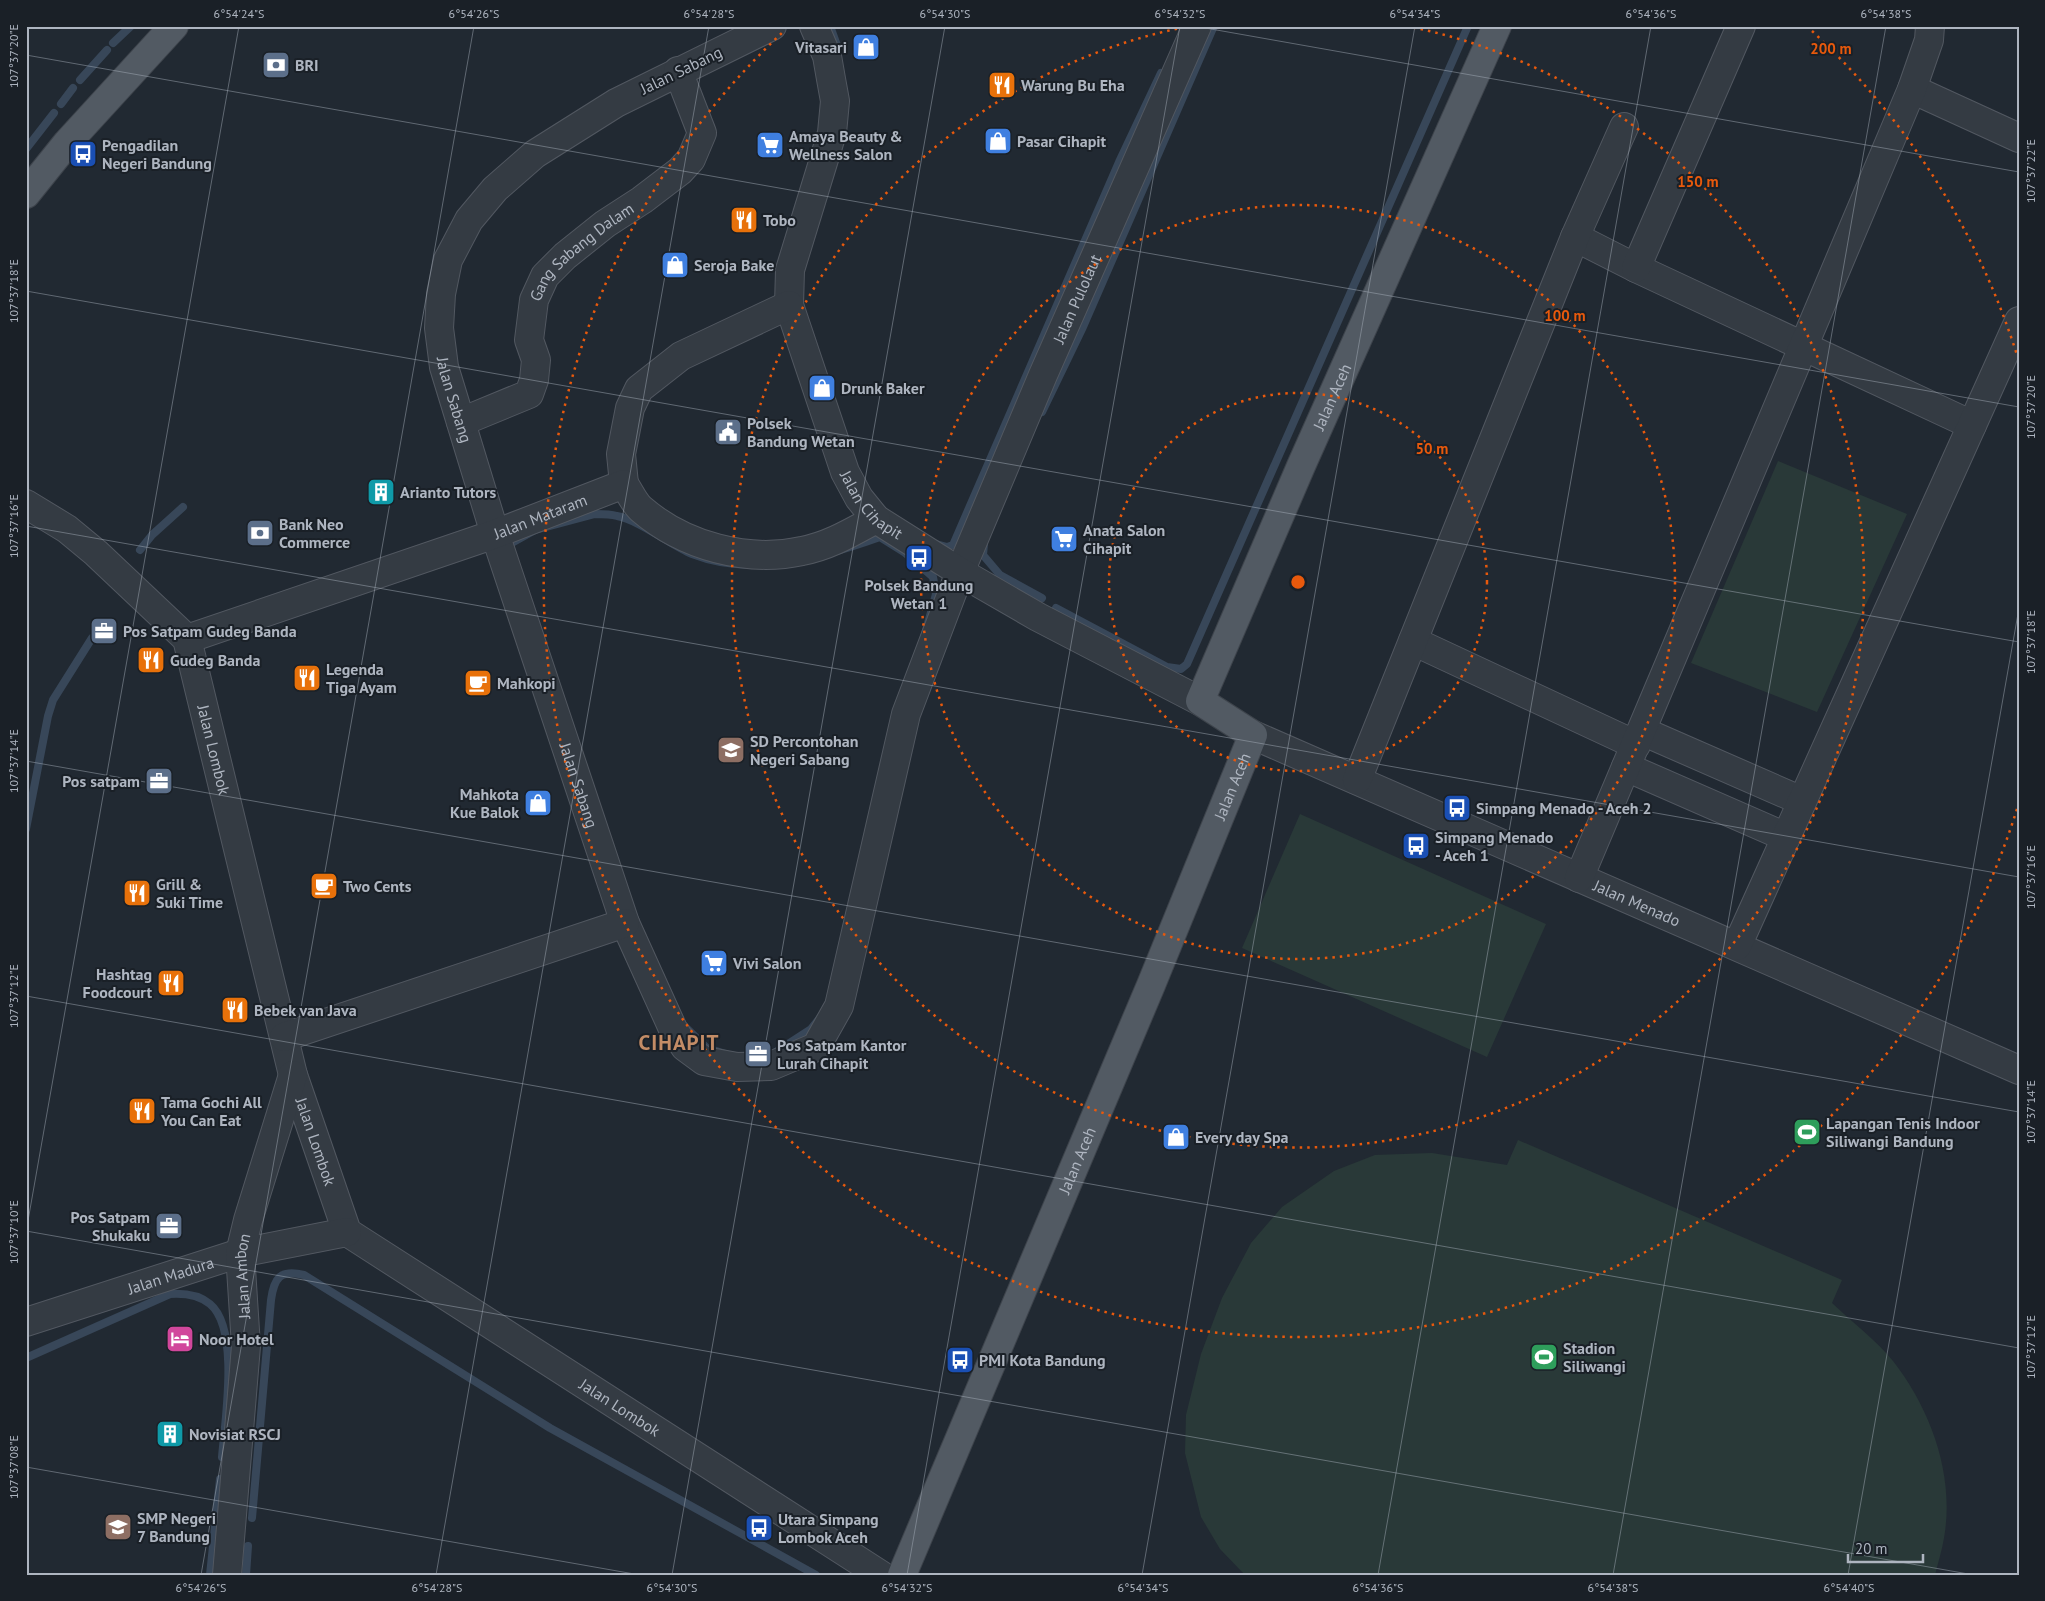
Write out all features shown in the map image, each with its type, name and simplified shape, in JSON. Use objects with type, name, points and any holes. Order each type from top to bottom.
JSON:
[{"type":"main road","points":[[26,194],[67,143],[174,26]]},
{"type":"main road","name":"Jalan Aceh","points":[[902,1575],[1148,994],[1253,736],[1200,701],[1337,384],[1497,26]]},
{"type":"street","name":"Jalan Sabang","points":[[625,923],[495,534],[444,367],[439,328],[441,294],[448,260],[470,220],[494,188],[535,154],[616,103],[772,26]]},
{"type":"street","name":"Jalan Cihapit","points":[[814,26],[827,56],[835,101],[832,133],[790,270],[789,305],[845,472],[859,498],[876,519],[960,572],[1038,617],[1200,701]]},
{"type":"street","name":"Jalan Pulolaut","points":[[625,923],[673,1029],[686,1047],[704,1062],[737,1067],[771,1066],[816,1046],[839,1006],[906,714],[960,572],[1043,375],[1197,26]]},
{"type":"street","points":[[1636,268],[1741,26]]},
{"type":"street","points":[[1579,878],[1912,89],[1929,40],[1930,26]]},
{"type":"street","name":"Gang Sabang Dalam","points":[[461,422],[529,394],[534,380],[536,360],[529,340],[534,300],[545,276],[565,256],[605,224],[642,200],[680,171],[691,159],[702,133],[678,71]]},
{"type":"street","points":[[1912,89],[2019,138]]},
{"type":"street","points":[[1357,780],[1575,237],[1624,127]]},
{"type":"street","points":[[1575,237],[1636,268],[1972,425]]},
{"type":"street","points":[[789,305],[681,356],[639,389],[630,408],[621,454],[624,484],[640,508],[680,534],[716,548],[750,556],[774,556],[804,551],[839,539],[876,519]]},
{"type":"street","points":[[1737,946],[2019,321]]},
{"type":"street","name":"Jalan Mataram","points":[[187,639],[495,534],[624,484]]},
{"type":"street","points":[[26,504],[67,529],[96,553],[187,639]]},
{"type":"street","name":"Jalan Lombok","points":[[187,639],[293,1075],[347,1232],[881,1575]]},
{"type":"street","points":[[1413,641],[1635,748],[1786,837]]},
{"type":"street","name":"Jalan Menado","points":[[1253,736],[2019,1070]]},
{"type":"street","points":[[1635,748],[1802,800]]},
{"type":"street","points":[[284,1036],[625,923]]},
{"type":"street","name":"Jalan Ambon","points":[[227,1575],[246,1346],[240,1253],[248,1220],[293,1075]]},
{"type":"street","name":"Jalan Madura","points":[[26,1322],[240,1253],[347,1232]]},
{"type":"shaded area","points":[[1778,461],[1907,514],[1817,712],[1691,663]]},
{"type":"shaded area","points":[[1300,814],[1546,924],[1487,1057],[1242,948]]},
{"type":"shaded area","name":"Stadion Siliwangi","points":[[1518,1140],[1842,1280],[1832,1303],[1872,1338],[1893,1361],[1919,1400],[1937,1444],[1943,1467],[1947,1514],[1943,1543],[1935,1575],[1245,1575],[1220,1549],[1201,1517],[1185,1453],[1186,1415],[1201,1354],[1222,1298],[1251,1243],[1282,1207],[1334,1171],[1375,1155],[1432,1153],[1507,1165]]},
{"type":"waterway","points":[[113,43],[131,26]]},
{"type":"waterway","points":[[830,26],[838,48]]},
{"type":"waterway","points":[[1042,412],[1083,327],[1214,26]]},
{"type":"waterway","points":[[1056,608],[1167,667],[1181,669],[1187,664],[1468,26]]},
{"type":"waterway","points":[[80,80],[107,50]]},
{"type":"waterway","points":[[936,544],[947,547],[953,545],[1119,162],[1161,73]]},
{"type":"waterway","points":[[61,104],[73,88]]},
{"type":"waterway","points":[[26,149],[54,113]]},
{"type":"waterway","points":[[140,550],[152,535],[183,507]]},
{"type":"waterway","points":[[595,514],[625,518],[692,554],[715,561],[739,564],[763,565],[811,558],[880,537],[904,552],[933,577],[936,594],[882,790],[832,1003],[811,1029],[774,1053],[758,1057],[735,1057],[707,1048],[675,1017],[625,916],[540,640],[508,557],[508,545],[535,530],[595,514]]},
{"type":"waterway","points":[[984,544],[983,555],[1000,575],[1042,598]]},
{"type":"waterway","points":[[26,829],[48,716],[53,700],[92,638]]},
{"type":"waterway","points":[[252,1518],[272,1292],[276,1281],[280,1277],[284,1274],[296,1273],[304,1275],[550,1428],[816,1575]]},
{"type":"waterway","points":[[26,1358],[170,1294],[186,1294],[201,1299],[210,1304],[219,1316],[225,1333],[228,1354],[227,1399],[222,1457]]},
{"type":"waterway","points":[[210,1575],[220,1479]]},
{"type":"waterway","points":[[246,1575],[248,1546]]},
{"type":"place","name":"Vitasari","points":[[866,47]]},
{"type":"place","name":"BRI","points":[[276,65]]},
{"type":"place","name":"Warung Bu Eha","points":[[1002,85]]},
{"type":"place","name":"Pasar Cihapit","points":[[998,141]]},
{"type":"place","name":"Amaya Beauty & Wellness Salon","points":[[770,145]]},
{"type":"place","name":"Pengadilan Negeri Bandung","points":[[83,154]]},
{"type":"place","name":"Tobo","points":[[744,220]]},
{"type":"place","name":"Seroja Bake","points":[[675,265]]},
{"type":"place","name":"Drunk Baker","points":[[822,388]]},
{"type":"place","name":"Polsek Bandung Wetan","points":[[728,432]]},
{"type":"place","name":"Arianto Tutors","points":[[381,492]]},
{"type":"place","name":"Bank Neo Commerce","points":[[260,533]]},
{"type":"place","name":"Anata Salon Cihapit","points":[[1064,539]]},
{"type":"place","name":"Polsek Bandung Wetan 1","points":[[919,558]]},
{"type":"place","name":"Pos Satpam Gudeg Banda","points":[[104,631]]},
{"type":"place","name":"Gudeg Banda","points":[[151,660]]},
{"type":"place","name":"Legenda Tiga Ayam","points":[[307,678]]},
{"type":"place","name":"Mahkopi","points":[[478,683]]},
{"type":"place","name":"SD Percontohan Negeri Sabang","points":[[731,750]]},
{"type":"place","name":"Pos satpam","points":[[159,781]]},
{"type":"place","name":"Mahkota Kue Balok","points":[[538,803]]},
{"type":"place","name":"Simpang Menado - Aceh 2","points":[[1457,808]]},
{"type":"place","name":"Simpang Menado - Aceh 1","points":[[1416,846]]},
{"type":"place","name":"Two Cents","points":[[324,886]]},
{"type":"place","name":"Grill & Suki Time","points":[[137,893]]},
{"type":"place","name":"Vivi Salon","points":[[714,963]]},
{"type":"place","name":"Hashtag Foodcourt","points":[[171,983]]},
{"type":"place","name":"Bebek van Java","points":[[235,1010]]},
{"type":"place","name":"Pos Satpam Kantor Lurah Cihapit","points":[[758,1054]]},
{"type":"place","name":"Tama Gochi All You Can Eat","points":[[142,1111]]},
{"type":"place","name":"Lapangan Tenis Indoor Siliwangi Bandung","points":[[1807,1132]]},
{"type":"place","name":"Every day Spa","points":[[1176,1137]]},
{"type":"place","name":"Pos Satpam Shukaku","points":[[169,1226]]},
{"type":"place","name":"Noor Hotel","points":[[180,1339]]},
{"type":"place","name":"Stadion Siliwangi","points":[[1544,1357]]},
{"type":"place","name":"PMI Kota Bandung","points":[[960,1360]]},
{"type":"place","name":"Novisiat RSCJ","points":[[170,1434]]},
{"type":"place","name":"SMP Negeri 7 Bandung","points":[[118,1527]]},
{"type":"place","name":"Utara Simpang Lombok Aceh","points":[[759,1528]]},
{"type":"district","name":"CIHAPIT","points":[[679,1043]]}]
